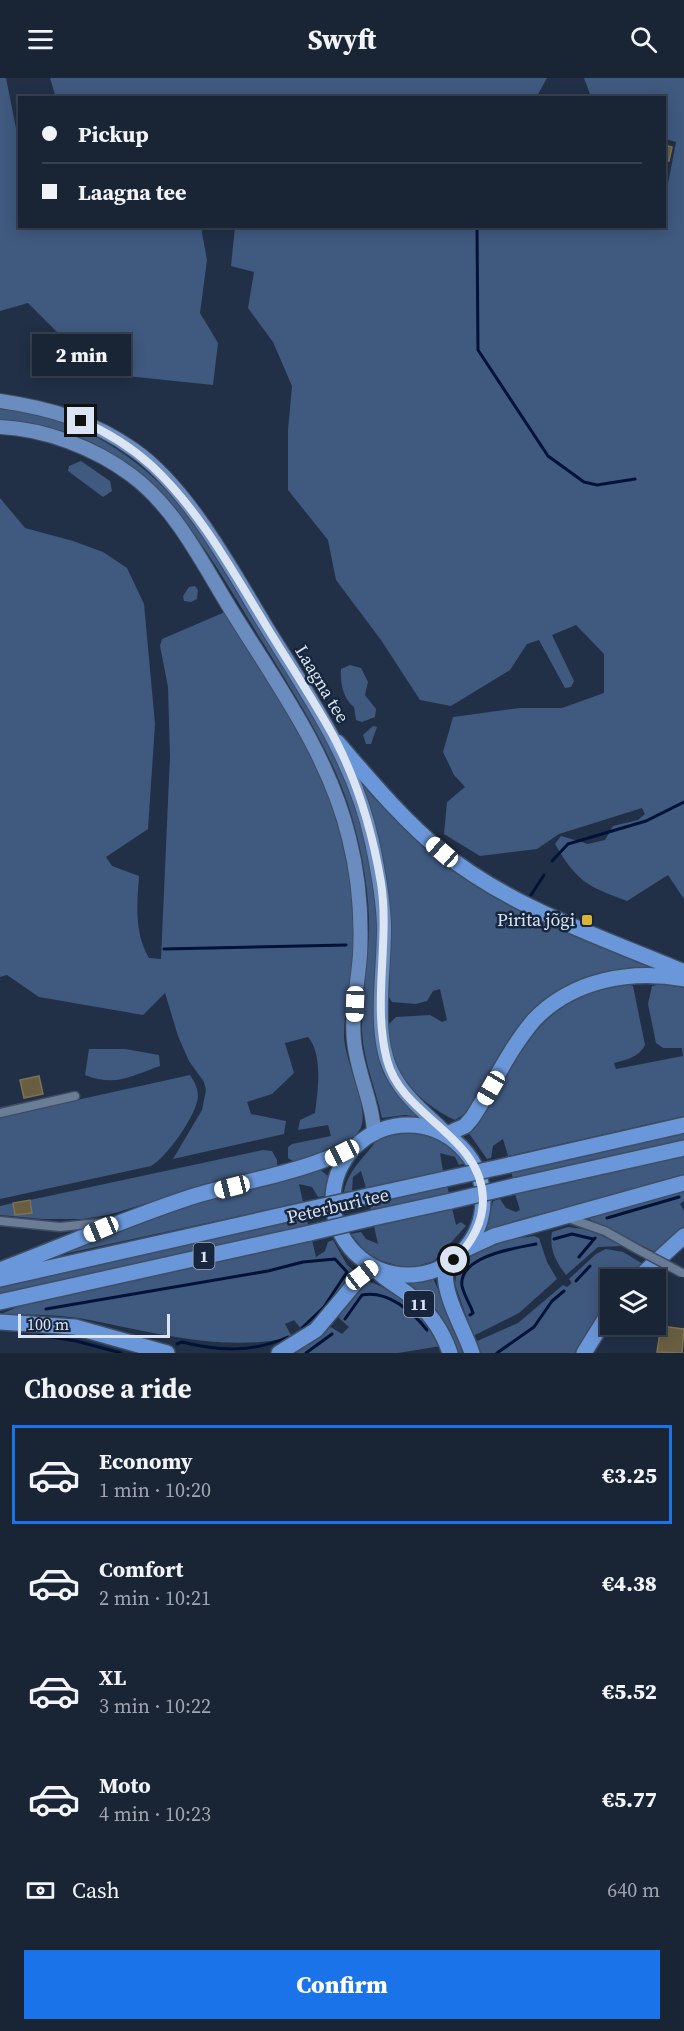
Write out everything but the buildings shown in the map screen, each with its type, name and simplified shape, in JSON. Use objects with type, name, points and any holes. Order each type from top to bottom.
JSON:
[{"type":"highway","points":[[337,742],[408,822],[442,852],[483,881],[528,906],[684,972]]},
{"type":"highway","points":[[447,1134],[465,1126],[472,1118],[519,1040],[552,1004],[603,980],[638,974],[684,979]]},
{"type":"highway","name":"Peterburi tee","points":[[0,1279],[684,1125]]},
{"type":"highway","points":[[0,1270],[120,1221],[191,1197],[327,1161],[374,1134],[393,1127],[412,1126],[447,1134],[464,1148],[476,1167],[482,1188],[483,1210],[477,1231],[466,1249]]},
{"type":"highway","points":[[357,1145],[345,1159],[335,1184],[333,1208],[340,1232],[349,1245],[373,1267],[406,1276],[424,1274],[446,1265],[466,1249],[494,1236],[684,1183]]},
{"type":"highway","name":"Peterburi tee","points":[[0,1302],[684,1148]]},
{"type":"highway","points":[[648,1269],[684,1236]]},
{"type":"highway","name":"11","points":[[446,1265],[444,1277],[448,1294],[471,1353]]},
{"type":"highway","points":[[279,1353],[297,1344],[316,1330],[362,1275],[373,1267]]},
{"type":"highway","name":"11","points":[[373,1267],[429,1314],[442,1333],[450,1353]]},
{"type":"highway","points":[[0,1322],[75,1327],[164,1353]]},
{"type":"highway","points":[[584,1353],[600,1327]]},
{"type":"main road","name":"Laagna tee","points":[[0,401],[29,405],[92,426],[134,450],[154,468],[224,556],[337,742],[372,839],[381,882],[384,928],[382,1026],[388,1063],[401,1088],[447,1134]]},
{"type":"main road","name":"Laagna tee","points":[[0,427],[34,432],[79,446],[131,475],[159,501],[183,531],[306,732],[343,814],[360,890],[360,956],[354,1040],[373,1117],[374,1134]]},
{"type":"street","points":[[0,1113],[75,1096]]},
{"type":"street","points":[[562,1216],[580,1220],[605,1231],[683,1274]]},
{"type":"street","points":[[0,1221],[60,1227],[120,1221]]},
{"type":"shaded area","points":[[0,78],[6,78],[18,138],[18,228],[201,228],[207,260],[200,313],[218,343],[213,385],[98,373],[28,303],[0,311]]},
{"type":"shaded area","points":[[50,78],[547,78],[537,96],[55,96]]},
{"type":"shaded area","points":[[584,78],[684,78],[684,899],[668,875],[627,901],[602,891],[577,875],[555,844],[561,836],[588,844],[605,840],[613,826],[638,820],[645,814],[642,808],[559,834],[537,849],[480,856],[444,834],[447,802],[465,787],[454,775],[443,752],[453,717],[520,708],[562,708],[604,693],[604,654],[576,625],[552,635],[574,681],[571,687],[565,688],[539,640],[527,644],[510,670],[451,706],[420,700],[381,640],[336,580],[328,540],[288,490],[288,430],[292,386],[273,342],[248,308],[254,272],[231,266],[235,228],[666,228],[666,194],[676,142],[666,139],[666,96],[591,96]]},
{"type":"shaded area","points":[[0,409],[51,418],[75,427],[122,453],[163,486],[201,534],[323,732],[343,772],[360,815],[376,882],[380,923],[375,1016],[379,1059],[385,1076],[393,1088],[427,1118],[405,1115],[382,1118],[367,1064],[362,1030],[369,922],[366,881],[361,854],[348,803],[339,779],[291,689],[204,548],[156,489],[127,464],[95,444],[44,426],[0,421]]},
{"type":"shaded area","points":[[81,461],[110,481],[112,491],[103,497],[68,471],[69,466]]},
{"type":"shaded area","points":[[0,498],[25,528],[103,552],[127,568],[144,604],[155,724],[148,829],[106,857],[112,866],[139,876],[137,907],[139,928],[149,958],[161,959],[170,756],[168,687],[160,646],[162,639],[225,612],[296,727],[315,765],[330,803],[343,844],[351,888],[354,948],[344,1036],[363,1115],[359,1131],[341,1147],[298,1164],[288,1158],[288,1147],[292,1144],[331,1136],[328,1125],[298,1130],[300,1120],[315,1113],[318,1063],[313,1044],[308,1037],[285,1043],[294,1073],[272,1094],[247,1102],[251,1114],[286,1121],[284,1134],[173,1159],[202,1110],[206,1090],[204,1082],[189,1061],[178,1036],[165,993],[143,1015],[39,997],[7,975],[0,977]]},
{"type":"shaded area","points":[[195,586],[198,590],[197,599],[191,602],[184,601],[183,596],[189,587]]},
{"type":"shaded area","points":[[350,665],[361,668],[368,682],[365,695],[376,709],[375,717],[362,722],[356,720],[354,707],[347,700],[342,685],[341,669]]},
{"type":"shaded area","points":[[373,726],[377,727],[371,744],[366,744],[363,735]]},
{"type":"shaded area","points":[[356,774],[433,853],[666,970],[624,969],[597,975],[555,995],[471,1110],[455,1120],[441,1113],[417,1094],[407,1082],[399,1070],[389,1041],[388,1025],[396,1017],[430,1015],[442,1022],[447,1020],[440,989],[433,991],[427,1001],[416,1004],[392,1002],[389,997],[389,939],[385,883],[375,828]]},
{"type":"shaded area","points":[[625,983],[633,986],[645,1045],[636,1055],[614,1063],[616,1069],[683,1056],[682,1048],[663,1048],[656,1043],[648,1004],[652,986],[661,984],[684,988],[684,1116],[508,1156],[503,1139],[493,1146],[491,1158],[487,1159],[468,1132],[484,1114],[516,1059],[539,1027],[566,1005],[602,989]]},
{"type":"shaded area","points":[[89,1049],[125,1049],[159,1055],[160,1066],[123,1079],[96,1078],[85,1075]]},
{"type":"shaded area","points":[[190,1075],[198,1094],[192,1115],[165,1154],[151,1166],[0,1199],[0,1117]]},
{"type":"shaded area","points":[[401,1129],[421,1131],[439,1137],[454,1147],[467,1163],[459,1165],[455,1157],[440,1153],[443,1171],[366,1188],[361,1171],[353,1177],[352,1191],[344,1192],[350,1175],[381,1133]]},
{"type":"shaded area","points":[[684,1132],[684,1141],[513,1179],[511,1171]]},
{"type":"shaded area","points":[[263,1150],[272,1151],[277,1160],[277,1166],[272,1170],[224,1180],[108,1215],[83,1219],[42,1219],[0,1215],[0,1206],[13,1203],[16,1215],[32,1213],[30,1200]]},
{"type":"shaded area","points":[[684,1156],[684,1177],[521,1219],[486,1231],[493,1201],[500,1199],[506,1208],[516,1212],[520,1210],[515,1194]]},
{"type":"shaded area","points":[[319,1169],[328,1176],[324,1196],[318,1197],[312,1187],[299,1184],[303,1202],[50,1257],[127,1226],[190,1205]]},
{"type":"shaded area","points":[[447,1186],[449,1193],[371,1211],[369,1203]]},
{"type":"shaded area","points":[[684,1189],[684,1201],[680,1204],[684,1211],[684,1229],[657,1253],[589,1219],[592,1213]]},
{"type":"shaded area","points":[[452,1208],[456,1225],[461,1222],[466,1226],[434,1261],[417,1266],[399,1266],[379,1260],[366,1253],[351,1234],[361,1232],[366,1239],[378,1244],[374,1226]]},
{"type":"shaded area","points":[[306,1217],[308,1225],[0,1295],[0,1287]]},
{"type":"shaded area","points":[[568,1227],[591,1230],[622,1246],[598,1247],[566,1275],[554,1255],[551,1238],[552,1232]]},
{"type":"shaded area","points":[[534,1236],[539,1238],[547,1262],[557,1279],[519,1313],[473,1336],[455,1284],[457,1268],[482,1248],[502,1241]]},
{"type":"shaded area","points":[[312,1240],[316,1257],[325,1251],[328,1242],[333,1240],[347,1265],[356,1272],[319,1321],[302,1330],[294,1320],[285,1324],[292,1337],[241,1343],[215,1342],[162,1335],[74,1317],[1,1314],[20,1306]]},
{"type":"shaded area","points":[[606,1249],[623,1252],[643,1264],[638,1269],[600,1269],[600,1317],[577,1353],[479,1353],[475,1342],[518,1323],[563,1285],[567,1287],[572,1283],[569,1279],[596,1254]]},
{"type":"shaded area","points":[[433,1278],[460,1342],[462,1353],[457,1353],[453,1341],[435,1311],[398,1281]]},
{"type":"shaded area","points":[[367,1281],[401,1298],[419,1315],[441,1346],[398,1353],[295,1353],[331,1327],[342,1334],[349,1327],[339,1318],[340,1313]]},
{"type":"waterway","points":[[477,228],[478,350],[548,456],[584,482],[597,485],[635,479]]},
{"type":"waterway","points":[[552,861],[568,844],[646,821],[684,802]]},
{"type":"waterway","points":[[531,895],[544,875]]},
{"type":"waterway","points":[[164,949],[346,945]]},
{"type":"waterway","points":[[607,1218],[679,1197]]},
{"type":"waterway","points":[[554,1239],[572,1234],[593,1239]]},
{"type":"waterway","points":[[579,1257],[595,1238]]},
{"type":"waterway","points":[[470,1315],[473,1313],[462,1286],[463,1276],[469,1267],[490,1255],[536,1244]]},
{"type":"waterway","points":[[46,1309],[268,1271],[303,1262],[335,1259],[347,1272],[324,1307],[302,1328]]},
{"type":"waterway","points":[[576,1281],[590,1266]]},
{"type":"waterway","points":[[497,1353],[534,1327],[552,1301],[564,1291]]},
{"type":"waterway","points":[[345,1319],[362,1295],[372,1294],[399,1304],[415,1316],[427,1330]]},
{"type":"waterway","points":[[306,1353],[332,1334]]},
{"type":"waterway","points":[[38,1335],[76,1341],[121,1353]]},
{"type":"waterway","points":[[177,1344],[182,1342],[235,1349],[261,1346],[288,1337]]},
{"type":"place","name":"Pirita jõgi","points":[[587,920]]},
{"type":"route","points":[[81,421],[134,450],[171,486],[224,556],[337,742],[357,792],[372,839],[381,882],[384,928],[382,1026],[388,1063],[401,1088],[464,1148],[476,1167],[482,1188],[483,1210],[477,1231],[466,1249],[454,1260]]}]
